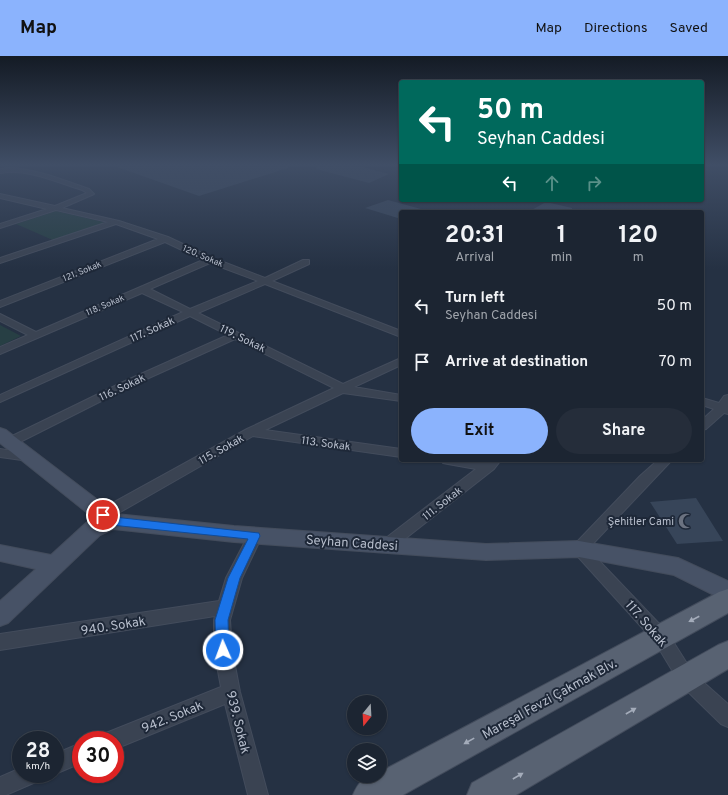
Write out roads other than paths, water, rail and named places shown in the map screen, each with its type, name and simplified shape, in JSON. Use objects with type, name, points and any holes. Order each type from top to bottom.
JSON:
[{"type":"main road","points":[[0,616],[54,564],[107,518],[29,457],[3,443]]},
{"type":"main road","name":"Seyhan Caddesi","points":[[107,518],[255,536],[486,552],[579,549],[678,567],[728,592]]},
{"type":"main road","points":[[0,553],[54,564]]},
{"type":"main road","name":"Mareşal Fevzi Çakmak Blv.","points":[[370,795],[728,600]]},
{"type":"main road","points":[[484,795],[728,654]]},
{"type":"street","name":"120. Sokak","points":[[16,199],[116,222],[165,239],[210,260],[399,333]]},
{"type":"street","points":[[0,226],[79,199]]},
{"type":"street","points":[[0,261],[116,222]]},
{"type":"street","name":"121. Sokak","points":[[0,304],[165,239]]},
{"type":"street","name":"118. Sokak","points":[[0,351],[210,260]]},
{"type":"street","name":"117. Sokak","points":[[0,399],[191,312],[266,281],[306,262]]},
{"type":"street","name":"119. Sokak","points":[[142,289],[336,384],[342,389]]},
{"type":"street","points":[[0,317],[35,335]]},
{"type":"street","name":"116. Sokak","points":[[3,443],[235,335]]},
{"type":"street","name":"115. Sokak","points":[[107,518],[251,432],[399,362]]},
{"type":"street","points":[[342,389],[399,398]]},
{"type":"street","points":[[704,401],[726,405]]},
{"type":"street","points":[[704,424],[726,405]]},
{"type":"street","name":"113. Sokak","points":[[251,432],[399,454]]},
{"type":"street","points":[[477,462],[492,463]]},
{"type":"street","points":[[579,549],[645,479],[664,462]]},
{"type":"street","name":"111. Sokak","points":[[387,545],[492,463]]},
{"type":"street","name":"939. Sokak","points":[[255,536],[234,578],[222,620],[223,650],[231,692],[258,795]]},
{"type":"street","name":"117. Sokak","points":[[579,549],[661,637],[687,679],[728,716]]},
{"type":"street","name":"940. Sokak","points":[[0,642],[225,608]]},
{"type":"street","name":"942. Sokak","points":[[124,736],[231,692]]},
{"type":"street","points":[[0,787],[12,782]]},
{"type":"place","name":"Şehitler Cami","points":[[686,521]]}]
